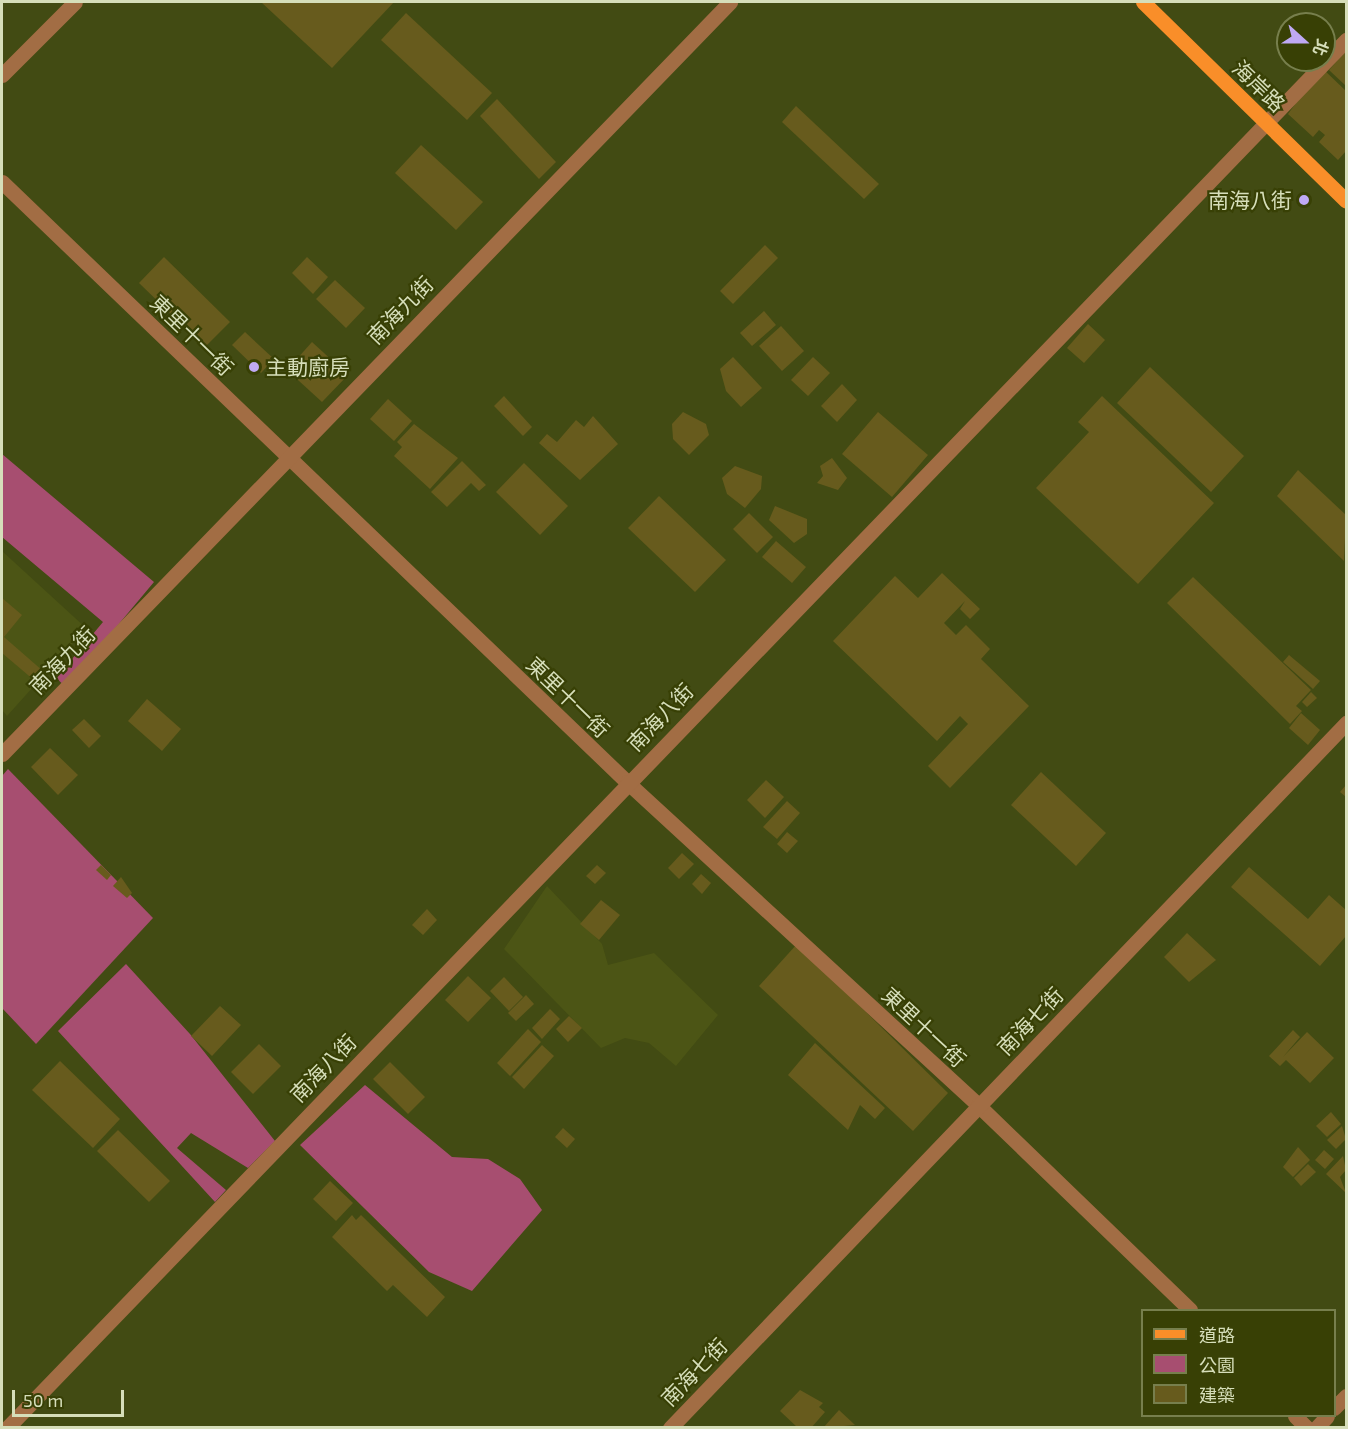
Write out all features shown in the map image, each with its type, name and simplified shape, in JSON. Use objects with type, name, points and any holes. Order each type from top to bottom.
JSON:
[{"type":"main road","name":"海岸路","points":[[1143,2],[1347,201]]},
{"type":"street","points":[[2,75],[75,2]]},
{"type":"street","name":"南海九街","points":[[2,754],[287,456],[730,2]]},
{"type":"street","name":"南海八街","points":[[7,1428],[627,782],[1265,121],[1346,40]]},
{"type":"street","name":"東里十一街","points":[[2,182],[627,782],[978,1105],[1188,1309]]},
{"type":"street","name":"南海七街","points":[[670,1428],[1347,723]]},
{"type":"street","points":[[1336,1407],[1347,1396]]},
{"type":"street","points":[[1296,1417],[1307,1428]]},
{"type":"street","points":[[1316,1428],[1327,1417]]},
{"type":"shaded area","points":[[2,551],[86,628],[7,716],[2,710]]},
{"type":"shaded area","points":[[547,886],[602,944],[608,965],[654,953],[718,1015],[676,1066],[649,1043],[625,1038],[601,1048],[504,949]]},
{"type":"green space","points":[[2,454],[154,582],[66,687],[56,678],[103,622],[2,537]]},
{"type":"green space","points":[[8,769],[153,918],[36,1044],[2,1008],[2,776]]},
{"type":"green space","points":[[126,964],[190,1034],[275,1141],[248,1168],[191,1133],[177,1148],[226,1190],[215,1202],[58,1031]]},
{"type":"green space","points":[[365,1085],[452,1157],[488,1159],[520,1179],[542,1210],[472,1291],[429,1272],[300,1145]]},
{"type":"building","points":[[261,2],[394,2],[332,68]]},
{"type":"building","points":[[406,13],[492,93],[467,120],[381,40]]},
{"type":"building","points":[[1346,51],[1346,86],[1331,72],[1336,72],[1336,62]]},
{"type":"building","points":[[1319,72],[1326,72],[1346,91],[1346,151],[1338,160],[1319,142],[1325,135],[1319,130],[1313,137],[1288,114]]},
{"type":"building","points":[[497,99],[556,162],[539,179],[480,116]]},
{"type":"building","points":[[796,106],[879,184],[864,199],[782,122]]},
{"type":"building","points":[[421,145],[483,202],[456,230],[395,173]]},
{"type":"building","points":[[765,245],[778,258],[733,304],[720,291]]},
{"type":"building","points":[[164,257],[230,322],[205,347],[139,283]]},
{"type":"building","points":[[307,257],[328,277],[313,294],[292,273]]},
{"type":"building","points":[[335,280],[365,308],[346,328],[316,299]]},
{"type":"building","points":[[764,311],[776,325],[752,346],[740,333]]},
{"type":"building","points":[[1088,324],[1105,340],[1084,363],[1067,348]]},
{"type":"building","points":[[781,326],[804,351],[782,371],[759,346]]},
{"type":"building","points":[[245,332],[274,359],[261,373],[232,345]]},
{"type":"building","points":[[312,342],[348,375],[322,402],[287,370]]},
{"type":"building","points":[[733,357],[762,388],[741,407],[726,391],[720,369]]},
{"type":"building","points":[[813,357],[830,373],[808,396],[791,380]]},
{"type":"building","points":[[1150,367],[1244,456],[1211,492],[1117,403]]},
{"type":"building","points":[[842,384],[857,400],[837,422],[821,406]]},
{"type":"building","points":[[504,396],[532,427],[523,436],[494,406]]},
{"type":"building","points":[[1102,396],[1214,503],[1138,584],[1036,488],[1089,432],[1078,422]]},
{"type":"building","points":[[388,399],[412,421],[394,441],[370,419]]},
{"type":"building","points":[[683,412],[706,424],[709,435],[689,455],[673,439],[672,424]]},
{"type":"building","points":[[878,412],[928,455],[892,497],[842,454]]},
{"type":"building","points":[[593,416],[618,444],[580,480],[539,443],[547,434],[557,442],[576,420],[584,427]]},
{"type":"building","points":[[414,424],[458,458],[430,489],[394,456],[402,447],[397,442]]},
{"type":"building","points":[[832,458],[847,478],[838,490],[817,483],[823,476],[820,466]]},
{"type":"building","points":[[462,461],[486,485],[479,491],[471,483],[447,507],[431,492]]},
{"type":"building","points":[[524,463],[568,506],[540,535],[496,492]]},
{"type":"building","points":[[735,466],[762,476],[761,489],[745,508],[727,494],[722,478]]},
{"type":"building","points":[[1298,470],[1346,515],[1344,561],[1277,496]]},
{"type":"building","points":[[659,496],[726,560],[695,592],[628,528]]},
{"type":"building","points":[[775,506],[807,519],[807,534],[794,543],[769,520]]},
{"type":"building","points":[[749,513],[773,537],[757,553],[733,529]]},
{"type":"building","points":[[776,541],[806,567],[792,583],[762,557]]},
{"type":"building","points":[[942,573],[980,609],[970,619],[960,609],[965,601],[944,623],[956,635],[966,625],[990,649],[981,659],[1029,706],[950,788],[928,766],[968,724],[960,716],[937,741],[833,641],[895,576],[918,598]]},
{"type":"building","points":[[1193,577],[1311,690],[1296,706],[1302,711],[1290,724],[1167,603]]},
{"type":"building","points":[[2,598],[22,615],[4,637],[43,671],[35,681],[2,653]]},
{"type":"building","points":[[1289,655],[1320,681],[1313,689],[1283,662]]},
{"type":"building","points":[[1311,692],[1317,698],[1307,707],[1302,702]]},
{"type":"building","points":[[147,699],[181,729],[162,751],[128,721]]},
{"type":"building","points":[[1301,713],[1320,730],[1308,745],[1289,728]]},
{"type":"building","points":[[84,719],[101,736],[89,748],[72,730]]},
{"type":"building","points":[[50,748],[78,775],[58,795],[31,767]]},
{"type":"building","points":[[1041,772],[1106,833],[1076,866],[1011,805]]},
{"type":"building","points":[[766,780],[784,797],[765,818],[747,800]]},
{"type":"building","points":[[1346,785],[1346,797],[1340,792]]},
{"type":"building","points":[[787,801],[800,813],[777,839],[763,827]]},
{"type":"building","points":[[787,832],[798,841],[787,853],[777,844]]},
{"type":"building","points":[[682,853],[694,864],[679,879],[668,868]]},
{"type":"building","points":[[101,865],[111,875],[107,880],[96,870]]},
{"type":"building","points":[[597,865],[606,873],[595,884],[586,876]]},
{"type":"building","points":[[1249,867],[1308,919],[1329,895],[1346,910],[1346,936],[1320,966],[1231,887]]},
{"type":"building","points":[[701,874],[711,883],[702,894],[692,884]]},
{"type":"building","points":[[121,877],[132,893],[127,898],[113,886]]},
{"type":"building","points":[[601,900],[620,915],[599,940],[580,924]]},
{"type":"building","points":[[427,909],[437,920],[423,935],[412,925]]},
{"type":"building","points":[[1187,933],[1216,960],[1189,982],[1164,957]]},
{"type":"building","points":[[797,944],[948,1093],[913,1131],[759,986]]},
{"type":"building","points":[[468,976],[491,998],[468,1022],[445,1000]]},
{"type":"building","points":[[504,977],[523,997],[509,1011],[490,991]]},
{"type":"building","points":[[526,995],[534,1004],[516,1021],[508,1013]]},
{"type":"building","points":[[220,1006],[241,1025],[212,1056],[191,1036]]},
{"type":"building","points":[[550,1009],[560,1019],[542,1039],[532,1028]]},
{"type":"building","points":[[569,1016],[582,1028],[568,1042],[556,1029]]},
{"type":"building","points":[[528,1029],[541,1042],[510,1076],[497,1063]]},
{"type":"building","points":[[1293,1030],[1300,1037],[1283,1057],[1307,1032],[1334,1058],[1310,1083],[1286,1060],[1280,1066],[1269,1056]]},
{"type":"building","points":[[815,1043],[885,1108],[875,1119],[860,1105],[848,1130],[788,1075]]},
{"type":"building","points":[[259,1044],[281,1066],[253,1094],[231,1072]]},
{"type":"building","points":[[542,1045],[554,1056],[524,1089],[512,1077]]},
{"type":"building","points":[[60,1061],[120,1119],[93,1148],[32,1090]]},
{"type":"building","points":[[390,1062],[425,1097],[408,1114],[373,1079]]},
{"type":"building","points":[[1331,1112],[1341,1124],[1327,1137],[1316,1126]]},
{"type":"building","points":[[1342,1126],[1346,1139],[1336,1149],[1327,1140]]},
{"type":"building","points":[[563,1128],[575,1139],[567,1148],[555,1137]]},
{"type":"building","points":[[118,1130],[170,1181],[149,1202],[97,1151]]},
{"type":"building","points":[[1298,1147],[1310,1160],[1293,1177],[1283,1167]]},
{"type":"building","points":[[1324,1150],[1334,1159],[1325,1169],[1315,1160]]},
{"type":"building","points":[[1343,1156],[1346,1170],[1340,1177],[1346,1193],[1326,1174]]},
{"type":"building","points":[[1308,1164],[1316,1172],[1301,1186],[1294,1178]]},
{"type":"building","points":[[330,1181],[353,1203],[336,1221],[313,1199]]},
{"type":"building","points":[[352,1215],[356,1220],[361,1215],[445,1297],[427,1317],[393,1285],[387,1291],[332,1237]]},
{"type":"building","points":[[800,1390],[823,1403],[819,1407],[825,1412],[811,1428],[798,1428],[780,1411]]},
{"type":"building","points":[[839,1410],[855,1425],[823,1428]]},
{"type":"place","name":"南海八街","points":[[1304,200]]},
{"type":"place","name":"主動廚房","points":[[254,367]]}]
